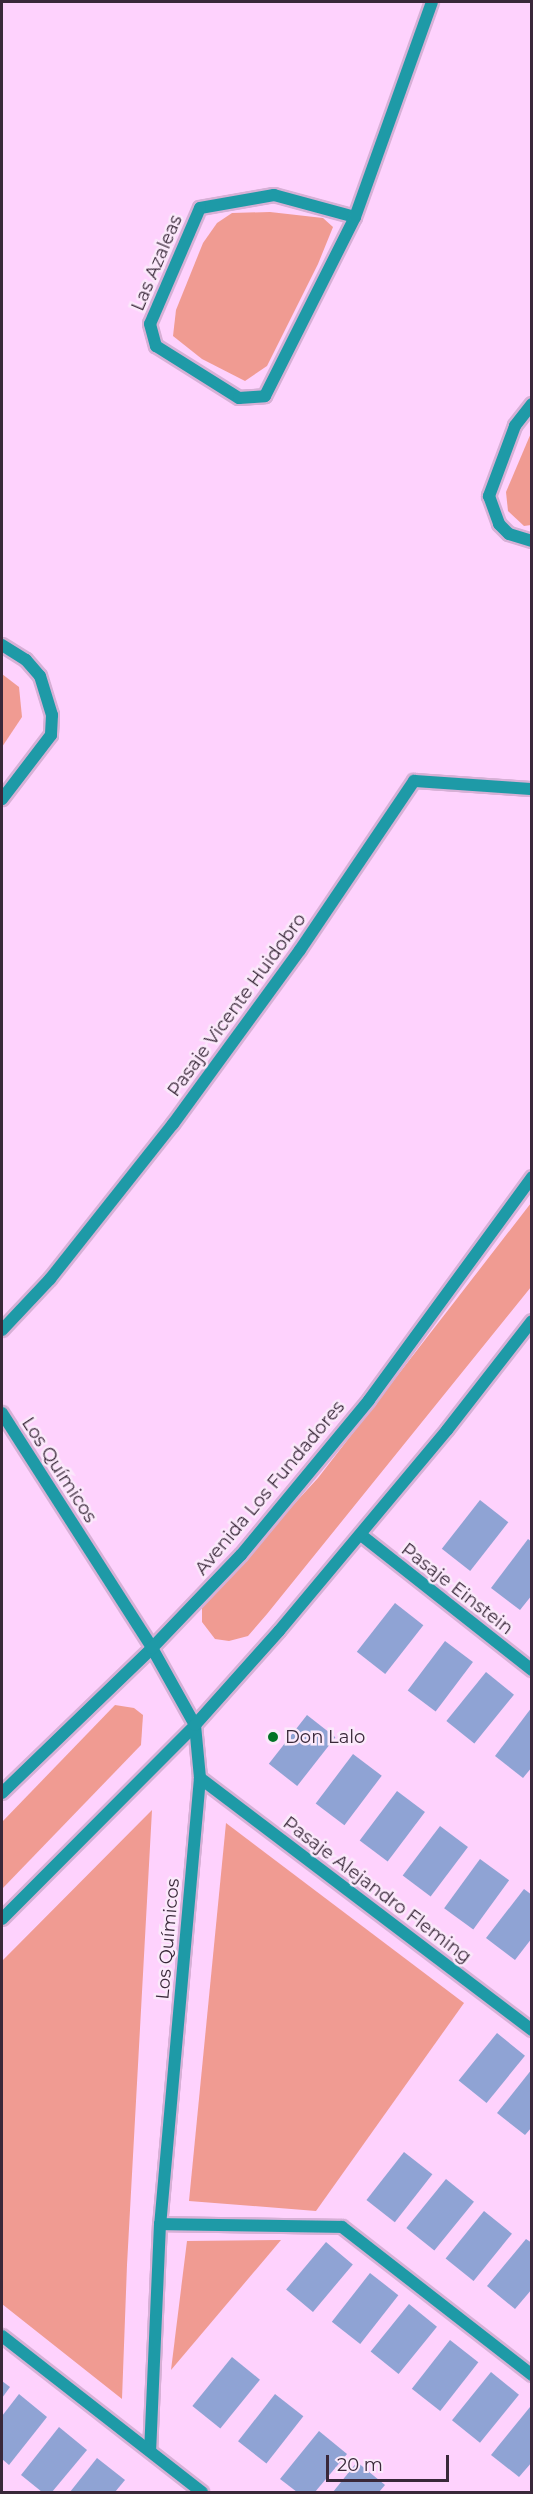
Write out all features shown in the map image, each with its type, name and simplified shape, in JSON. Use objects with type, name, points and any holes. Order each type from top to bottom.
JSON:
[{"type":"street","name":"Las Azaleas","points":[[355,217],[274,195],[200,208],[150,324],[156,346],[239,398],[265,396],[355,217],[432,2]]},
{"type":"street","points":[[531,404],[515,426],[489,496],[499,524],[509,534],[531,541]]},
{"type":"street","points":[[2,645],[26,660],[40,675],[52,715],[51,735],[2,799]]},
{"type":"street","name":"Pasaje Vicente Huidobro","points":[[2,1330],[50,1279],[173,1124],[300,950],[414,781],[531,789]]},
{"type":"street","name":"Avenida Los Fundadores","points":[[2,1793],[152,1648],[241,1555],[369,1401],[531,1177]]},
{"type":"street","points":[[2,1919],[195,1725],[361,1535],[531,1322]]},
{"type":"street","name":"Los Químicos","points":[[2,1416],[152,1648],[195,1725],[200,1778],[160,2224],[150,2451]]},
{"type":"street","name":"Pasaje Einstein","points":[[361,1535],[531,1670]]},
{"type":"street","name":"Pasaje Alejandro Fleming","points":[[200,1778],[531,2031]]},
{"type":"street","points":[[160,2224],[342,2227],[531,2375]]},
{"type":"street","points":[[2,2336],[202,2493]]},
{"type":"shaded area","points":[[270,212],[323,218],[333,227],[318,264],[267,366],[245,381],[202,359],[173,336],[176,310],[203,243],[217,223],[232,213]]},
{"type":"shaded area","points":[[531,433],[531,525],[524,526],[508,511],[506,492]]},
{"type":"shaded area","points":[[2,674],[19,687],[22,717],[2,747]]},
{"type":"shaded area","points":[[531,1203],[531,1287],[248,1636],[229,1641],[215,1639],[202,1622],[202,1604],[318,1478]]},
{"type":"shaded area","points":[[115,1705],[134,1708],[143,1715],[141,1745],[2,1889],[2,1822]]},
{"type":"shaded area","points":[[152,1810],[127,2265],[122,2399],[2,2304],[2,1961]]},
{"type":"shaded area","points":[[226,1823],[464,2003],[316,2211],[189,2201]]},
{"type":"shaded area","points":[[281,2240],[171,2370],[187,2241]]},
{"type":"building","points":[[480,1500],[508,1522],[470,1571],[442,1549]]},
{"type":"building","points":[[528,1539],[532,1542],[532,1595],[520,1610],[491,1588]]},
{"type":"building","points":[[395,1603],[423,1625],[385,1674],[357,1652]]},
{"type":"building","points":[[445,1641],[473,1662],[436,1712],[408,1691]]},
{"type":"building","points":[[486,1672],[514,1695],[474,1744],[446,1721]]},
{"type":"building","points":[[532,1707],[532,1767],[523,1778],[495,1756]]},
{"type":"building","points":[[307,1715],[335,1737],[297,1786],[269,1764]]},
{"type":"building","points":[[353,1754],[382,1776],[344,1825],[316,1804]]},
{"type":"building","points":[[397,1791],[425,1812],[388,1862],[360,1841]]},
{"type":"building","points":[[440,1826],[468,1847],[431,1897],[403,1876]]},
{"type":"building","points":[[480,1859],[509,1880],[473,1930],[444,1908]]},
{"type":"building","points":[[524,1889],[532,1895],[532,1938],[515,1960],[486,1938]]},
{"type":"building","points":[[497,2033],[525,2056],[487,2103],[459,2080]]},
{"type":"building","points":[[532,2069],[532,2127],[525,2135],[497,2113]]},
{"type":"building","points":[[404,2152],[432,2174],[395,2222],[366,2200]]},
{"type":"building","points":[[446,2179],[474,2202],[434,2251],[406,2228]]},
{"type":"building","points":[[484,2211],[512,2234],[474,2281],[446,2258]]},
{"type":"building","points":[[526,2239],[532,2243],[532,2289],[515,2309],[487,2286]]},
{"type":"building","points":[[326,2242],[353,2264],[313,2312],[286,2289]]},
{"type":"building","points":[[370,2273],[398,2295],[360,2344],[332,2322]]},
{"type":"building","points":[[409,2304],[437,2327],[399,2374],[371,2351]]},
{"type":"building","points":[[450,2340],[478,2362],[440,2411],[412,2389]]},
{"type":"building","points":[[232,2357],[260,2380],[220,2429],[192,2406]]},
{"type":"building","points":[[491,2372],[519,2395],[480,2443],[452,2420]]},
{"type":"building","points":[[2,2381],[10,2387],[2,2398]]},
{"type":"building","points":[[19,2394],[47,2417],[9,2465],[2,2459],[2,2416]]},
{"type":"building","points":[[275,2394],[303,2416],[266,2463],[238,2441]]},
{"type":"building","points":[[530,2407],[532,2462],[519,2477],[491,2455]]},
{"type":"building","points":[[59,2427],[87,2450],[52,2492],[42,2492],[21,2475]]},
{"type":"building","points":[[319,2431],[347,2454],[315,2492],[297,2492],[280,2479]]},
{"type":"building","points":[[97,2458],[125,2480],[115,2492],[70,2492]]},
{"type":"building","points":[[357,2462],[385,2485],[379,2492],[333,2492]]},
{"type":"place","name":"Don Lalo","points":[[273,1737]]}]
